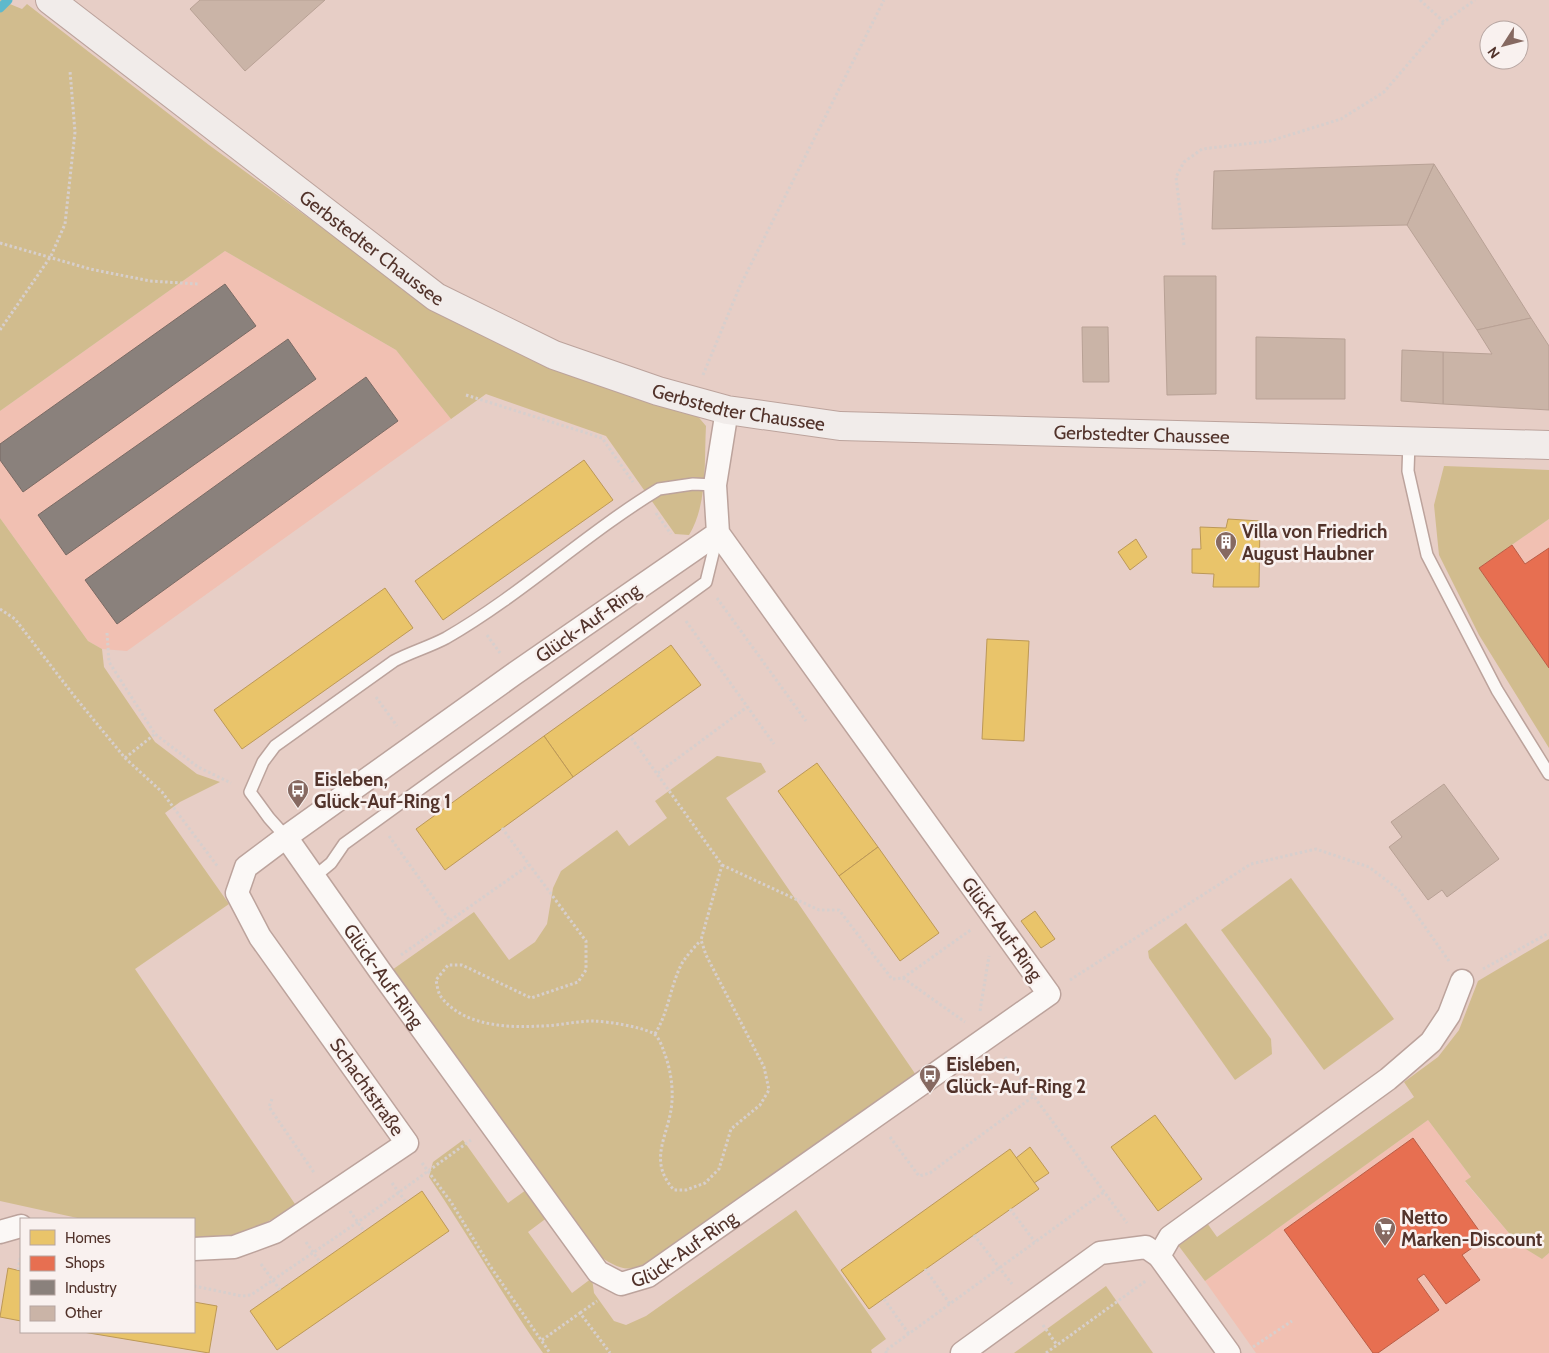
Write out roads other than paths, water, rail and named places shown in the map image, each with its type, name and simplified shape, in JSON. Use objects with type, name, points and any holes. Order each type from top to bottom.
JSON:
[{"type":"main road","name":"Gerbstedter Chaussee","points":[[50,0],[436,297],[554,355],[658,392],[727,410],[840,426],[1549,445]]},
{"type":"street","points":[[718,533],[716,485],[727,410]]},
{"type":"street","name":"Glück-Auf-Ring","points":[[718,533],[1049,994],[648,1276],[621,1284],[598,1272],[380,971],[286,837],[514,674],[718,533]]},
{"type":"street","name":"Schachtstraße","points":[[195,1249],[234,1247],[275,1232],[407,1143],[260,937],[238,893],[246,867],[286,837]]},
{"type":"street","points":[[962,1353],[1100,1254],[1153,1252],[1170,1237],[1388,1079],[1431,1042],[1449,1015],[1462,981]]},
{"type":"street","points":[[0,1232],[20,1226]]},
{"type":"street","points":[[1153,1252],[1229,1353]]},
{"type":"lane","points":[[1409,442],[1408,471],[1426,555],[1497,690],[1549,774]]},
{"type":"lane","points":[[286,837],[250,792],[263,762],[275,746],[394,661],[411,651],[430,646],[476,619],[644,498],[660,489],[673,486],[716,485]]},
{"type":"lane","points":[[314,877],[331,863],[344,844],[377,819],[706,582],[718,533]]},
{"type":"waterway","points":[[0,8],[8,0]]},
{"type":"place","name":"Villa von Friedrich August Haubner","points":[[1226,561]]},
{"type":"place","name":"Eisleben, Glück-Auf-Ring 1","points":[[298,809]]},
{"type":"place","name":"Eisleben, Glück-Auf-Ring 2","points":[[930,1094]]},
{"type":"place","name":"Netto Marken-Discount","points":[[1385,1247]]}]
